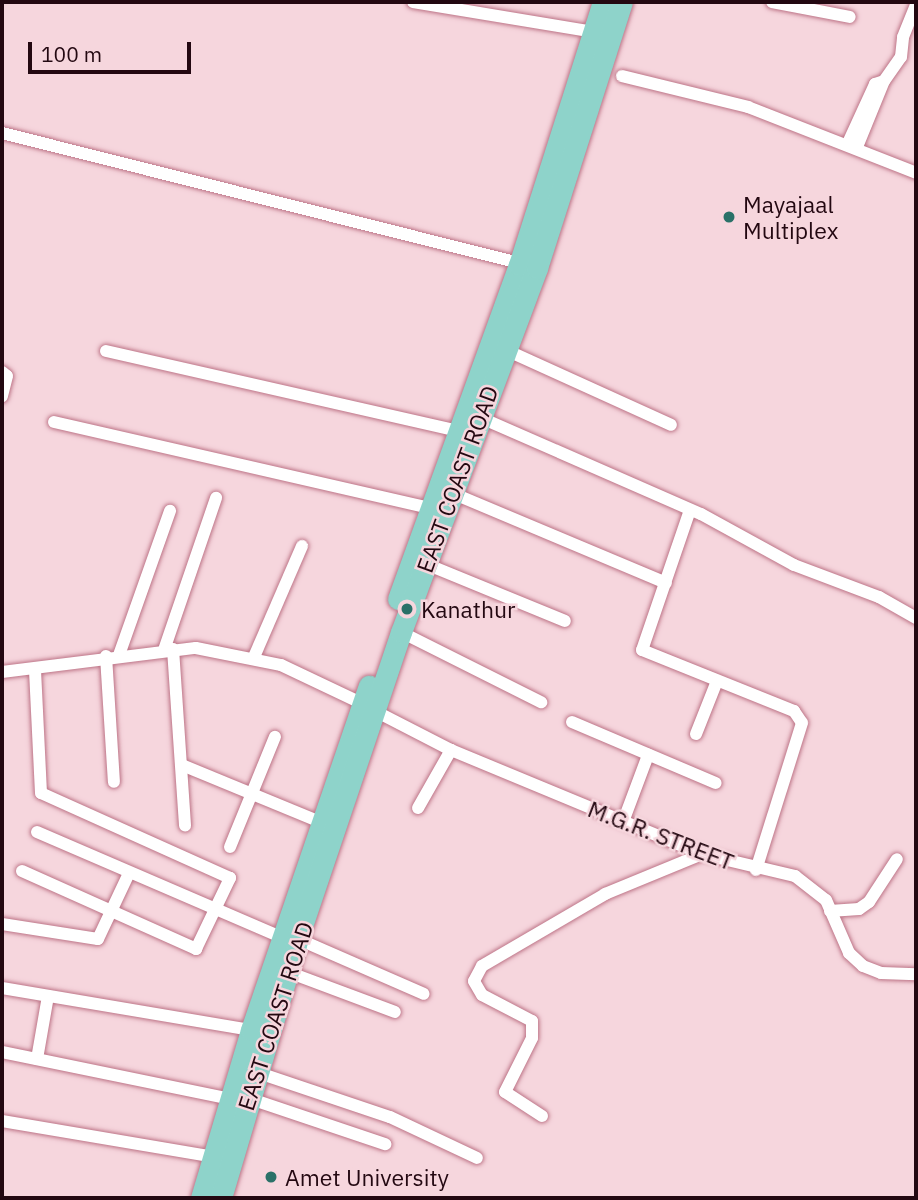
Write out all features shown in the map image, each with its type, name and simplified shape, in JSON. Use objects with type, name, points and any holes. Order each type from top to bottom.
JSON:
[{"type":"main road","name":"EAST COAST ROAD","points":[[201,1198],[214,1157],[239,1098],[256,1072],[288,972],[291,939],[323,823],[401,632],[506,350],[603,2]]},
{"type":"main road","name":"EAST COAST ROAD","points":[[220,1198],[251,1030],[291,939],[369,707],[430,508],[528,265],[622,2]]},
{"type":"street","points":[[413,2],[594,32]]},
{"type":"street","points":[[772,2],[850,17]]},
{"type":"street","points":[[853,145],[875,84],[884,80],[901,57],[902,37],[916,5]]},
{"type":"street","points":[[622,76],[748,107],[853,145],[916,173]]},
{"type":"street","points":[[2,133],[528,265]]},
{"type":"street","points":[[506,350],[671,425]]},
{"type":"street","points":[[106,351],[459,432]]},
{"type":"street","points":[[2,372],[7,376],[2,396]]},
{"type":"street","points":[[479,417],[690,510],[794,565],[879,597],[916,618]]},
{"type":"street","points":[[54,422],[430,508]]},
{"type":"street","points":[[453,493],[666,583]]},
{"type":"street","points":[[185,826],[182,765],[169,649],[216,498]]},
{"type":"street","points":[[690,510],[642,650],[794,711],[802,723],[756,870]]},
{"type":"street","points":[[120,655],[170,511]]},
{"type":"street","points":[[254,657],[302,546]]},
{"type":"street","points":[[426,564],[565,621]]},
{"type":"street","points":[[401,632],[541,702]]},
{"type":"street","name":"M.G.R. STREET","points":[[2,672],[35,670],[106,656],[169,649],[254,657],[369,707],[451,750],[702,854],[756,870],[795,876],[812,885],[830,911],[849,953],[863,966],[881,973],[916,974]]},
{"type":"street","points":[[106,656],[114,782]]},
{"type":"street","points":[[22,871],[196,949],[215,911],[228,875],[41,793],[35,670]]},
{"type":"street","points":[[696,734],[717,681]]},
{"type":"street","points":[[572,722],[716,783]]},
{"type":"street","points":[[230,846],[275,737]]},
{"type":"street","points":[[418,808],[451,750]]},
{"type":"street","points":[[623,821],[648,755]]},
{"type":"street","points":[[182,765],[323,823]]},
{"type":"street","points":[[37,832],[215,911],[424,994]]},
{"type":"street","points":[[542,1116],[505,1092],[532,1038],[533,1021],[482,995],[474,981],[482,966],[605,894],[702,854]]},
{"type":"street","points":[[830,911],[859,909],[869,902],[897,859]]},
{"type":"street","points":[[2,925],[98,939],[129,873]]},
{"type":"street","points":[[288,972],[395,1013]]},
{"type":"street","points":[[2,988],[251,1030]]},
{"type":"street","points":[[37,1059],[48,996]]},
{"type":"street","points":[[2,1052],[239,1098],[385,1144]]},
{"type":"street","points":[[256,1072],[390,1117],[477,1158]]},
{"type":"street","points":[[2,1121],[214,1157]]},
{"type":"place","name":"Mayajaal Multiplex","points":[[729,217]]},
{"type":"place","name":"Kanathur","points":[[407,609]]},
{"type":"place","name":"Amet University","points":[[271,1177]]}]
